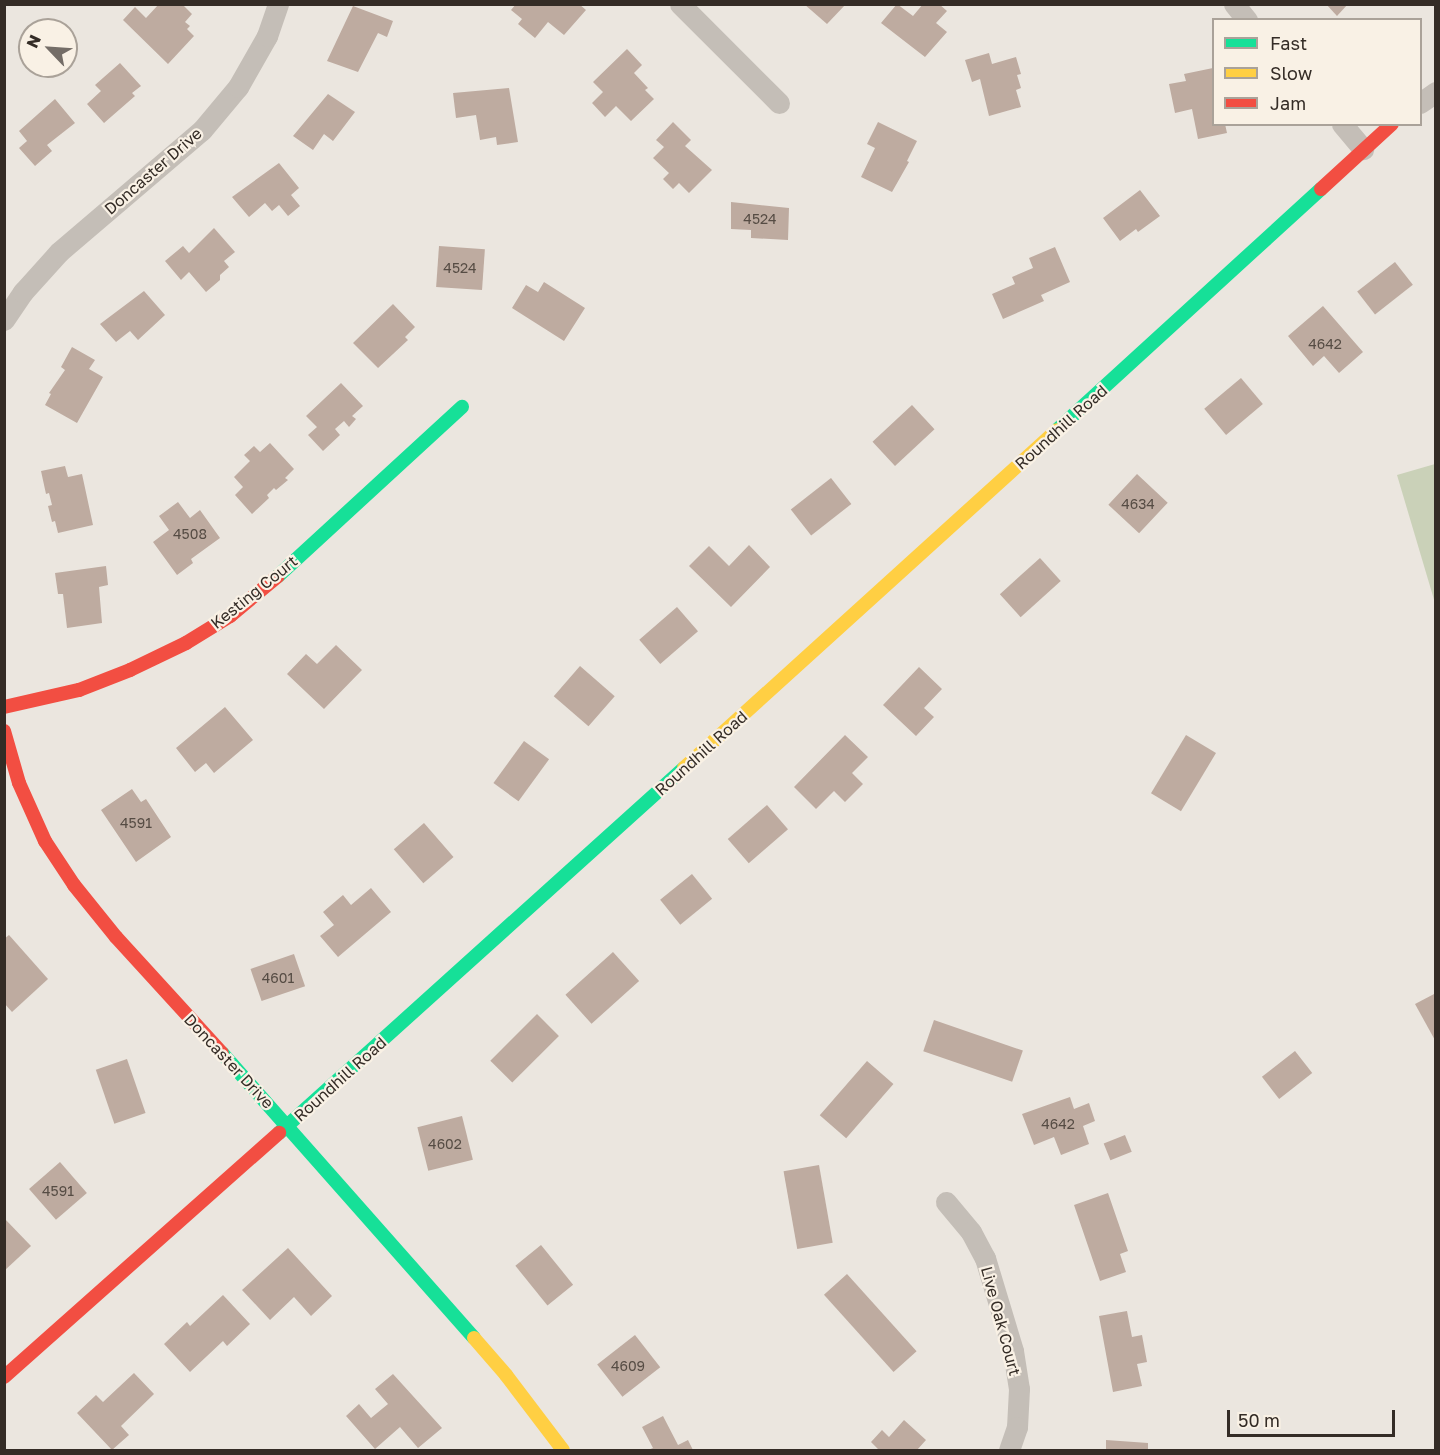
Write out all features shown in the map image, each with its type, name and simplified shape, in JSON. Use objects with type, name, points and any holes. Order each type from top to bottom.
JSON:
[{"type":"street","name":"Doncaster Drive","points":[[4,320],[22,292],[59,252],[202,130],[238,87],[267,36],[278,4]]},
{"type":"street","points":[[680,4],[779,103]]},
{"type":"street","points":[[1234,4],[1245,18]]},
{"type":"street","points":[[1422,102],[1436,92]]},
{"type":"street","points":[[1344,126],[1363,148]]},
{"type":"street","name":"Roundhill Road","points":[[4,1377],[288,1125],[926,550],[1390,126]]},
{"type":"street","name":"Kesting Court","points":[[4,707],[79,690],[130,670],[186,643],[230,616],[282,573],[462,407]]},
{"type":"street","name":"Doncaster Drive","points":[[4,731],[19,783],[45,841],[74,885],[116,937],[288,1125],[506,1375],[563,1450]]},
{"type":"street","name":"Live Oak Court","points":[[946,1202],[970,1232],[985,1258],[1013,1351],[1019,1389],[1017,1427],[1009,1450]]},
{"type":"green space","points":[[1436,464],[1435,603],[1397,475]]},
{"type":"building","points":[[159,4],[182,4],[192,14],[185,22],[190,26],[187,29],[194,36],[168,64],[123,20],[135,7],[146,18]]},
{"type":"building","points":[[516,4],[579,4],[586,10],[564,35],[548,22],[535,38],[518,24],[522,19],[511,10]]},
{"type":"building","points":[[804,4],[846,4],[827,24]]},
{"type":"building","points":[[897,4],[913,16],[923,4],[939,4],[947,11],[936,23],[947,32],[925,57],[881,23]]},
{"type":"building","points":[[1326,4],[1348,4],[1337,16]]},
{"type":"building","points":[[353,6],[393,21],[387,37],[378,33],[358,72],[327,61]]},
{"type":"building","points":[[627,49],[642,65],[634,73],[648,88],[645,90],[654,99],[631,121],[616,106],[605,117],[592,103],[603,92],[593,82]]},
{"type":"building","points":[[989,53],[992,64],[1016,57],[1021,74],[1017,75],[1021,88],[1016,90],[1021,107],[989,116],[980,79],[972,82],[965,60]]},
{"type":"building","points":[[120,63],[141,86],[132,93],[135,96],[104,123],[87,104],[101,91],[95,85]]},
{"type":"building","points":[[1212,68],[1212,126],[1225,126],[1227,133],[1198,139],[1192,109],[1175,113],[1169,84],[1186,81],[1184,74]]},
{"type":"building","points":[[509,88],[518,142],[497,145],[496,137],[480,140],[476,115],[456,118],[453,93]]},
{"type":"building","points":[[328,94],[355,112],[333,141],[324,134],[313,150],[293,136]]},
{"type":"building","points":[[55,99],[75,123],[47,145],[52,151],[35,166],[19,148],[27,141],[19,131]]},
{"type":"building","points":[[673,122],[691,140],[685,146],[712,170],[689,193],[679,183],[673,189],[663,179],[669,173],[653,158],[664,147],[656,140]]},
{"type":"building","points":[[878,122],[917,141],[907,161],[909,162],[892,192],[861,177],[875,148],[867,144]]},
{"type":"building","points":[[279,163],[299,188],[291,195],[300,206],[288,216],[279,205],[272,211],[265,203],[249,217],[232,197]]},
{"type":"building","points":[[1140,190],[1160,216],[1138,232],[1136,229],[1120,241],[1103,218]]},
{"type":"building","points":[[731,202],[789,208],[788,240],[751,238],[751,230],[731,229]]},
{"type":"building","points":[[214,228],[235,252],[224,261],[229,267],[220,275],[220,280],[206,292],[189,272],[181,280],[165,261],[183,246],[189,253]]},
{"type":"building","points":[[439,246],[485,249],[482,290],[436,287]]},
{"type":"building","points":[[1055,247],[1070,282],[1041,295],[1044,301],[1003,319],[992,294],[1015,284],[1012,277],[1033,268],[1029,258]]},
{"type":"building","points":[[1395,262],[1413,285],[1375,314],[1357,292]]},
{"type":"building","points":[[544,282],[585,308],[564,341],[512,308],[526,285],[538,292]]},
{"type":"building","points":[[144,291],[165,315],[138,340],[130,331],[116,342],[100,324]]},
{"type":"building","points":[[393,304],[415,327],[405,337],[408,340],[378,368],[353,343]]},
{"type":"building","points":[[1323,306],[1363,352],[1339,373],[1324,356],[1313,366],[1288,336]]},
{"type":"building","points":[[72,347],[95,360],[89,369],[103,377],[77,423],[45,405],[51,394],[49,393],[65,370],[61,367]]},
{"type":"building","points":[[1241,378],[1263,404],[1226,435],[1204,409]]},
{"type":"building","points":[[341,383],[363,406],[352,416],[356,419],[349,427],[344,421],[335,429],[340,435],[323,451],[308,435],[317,427],[306,416]]},
{"type":"building","points":[[912,405],[935,429],[895,466],[873,442]]},
{"type":"building","points":[[270,443],[294,469],[285,478],[288,480],[276,490],[274,488],[267,495],[269,498],[252,514],[235,495],[243,487],[234,477],[250,461],[244,455],[254,446],[260,452]]},
{"type":"building","points":[[65,466],[68,477],[82,474],[93,525],[58,533],[55,521],[52,522],[48,506],[52,505],[49,493],[46,494],[41,471]]},
{"type":"building","points":[[1137,474],[1168,503],[1139,533],[1108,505]]},
{"type":"building","points":[[831,478],[851,504],[811,535],[791,509]]},
{"type":"building","points":[[178,502],[190,518],[200,510],[220,538],[191,559],[193,563],[177,575],[153,542],[169,530],[159,516]]},
{"type":"building","points":[[749,545],[770,567],[731,607],[689,566],[709,546],[729,566]]},
{"type":"building","points":[[1040,558],[1061,581],[1021,617],[1000,594]]},
{"type":"building","points":[[106,566],[108,585],[99,587],[102,623],[67,628],[63,594],[58,594],[55,573]]},
{"type":"building","points":[[677,607],[698,631],[660,664],[639,640]]},
{"type":"building","points":[[336,645],[362,670],[324,709],[287,674],[306,654],[317,664]]},
{"type":"building","points":[[580,666],[615,696],[588,726],[554,696]]},
{"type":"building","points":[[919,667],[942,689],[924,708],[934,717],[916,736],[883,705]]},
{"type":"building","points":[[225,707],[253,740],[214,773],[206,763],[195,772],[176,748]]},
{"type":"building","points":[[845,735],[868,757],[852,773],[863,784],[845,802],[834,791],[816,809],[794,787]]},
{"type":"building","points":[[1186,735],[1216,753],[1181,811],[1151,793]]},
{"type":"building","points":[[524,741],[549,759],[519,801],[493,783]]},
{"type":"building","points":[[132,789],[141,802],[146,799],[171,837],[136,862],[101,810]]},
{"type":"building","points":[[767,805],[788,829],[749,863],[728,839]]},
{"type":"building","points":[[424,823],[454,857],[423,883],[394,849]]},
{"type":"building","points":[[692,874],[712,899],[680,925],[660,900]]},
{"type":"building","points":[[371,888],[391,912],[338,957],[320,936],[334,925],[323,912],[343,895],[351,905]]},
{"type":"building","points":[[9,935],[48,979],[12,1012],[4,1003],[4,939]]},
{"type":"building","points":[[613,952],[639,981],[592,1024],[565,995]]},
{"type":"building","points":[[294,954],[305,986],[262,1001],[251,969]]},
{"type":"building","points":[[1436,993],[1436,1042],[1415,1004]]},
{"type":"building","points":[[537,1014],[559,1036],[512,1083],[490,1061]]},
{"type":"building","points":[[934,1020],[1023,1051],[1012,1082],[923,1051]]},
{"type":"building","points":[[1295,1051],[1312,1073],[1279,1099],[1262,1077]]},
{"type":"building","points":[[127,1059],[146,1113],[114,1124],[96,1070]]},
{"type":"building","points":[[867,1061],[893,1084],[846,1138],[820,1115]]},
{"type":"building","points":[[1070,1097],[1074,1109],[1089,1103],[1095,1121],[1083,1126],[1089,1144],[1061,1155],[1054,1137],[1034,1145],[1022,1114]]},
{"type":"building","points":[[462,1116],[473,1160],[428,1171],[417,1127]]},
{"type":"building","points":[[1125,1135],[1132,1152],[1110,1160],[1104,1144]]},
{"type":"building","points":[[60,1162],[87,1193],[56,1220],[29,1189]]},
{"type":"building","points":[[819,1165],[833,1243],[797,1249],[784,1171]]},
{"type":"building","points":[[1108,1193],[1128,1251],[1120,1254],[1126,1272],[1100,1281],[1074,1205]]},
{"type":"building","points":[[4,1218],[31,1246],[4,1271]]},
{"type":"building","points":[[541,1245],[573,1285],[547,1305],[515,1266]]},
{"type":"building","points":[[288,1248],[332,1296],[311,1316],[294,1297],[270,1320],[242,1290]]},
{"type":"building","points":[[847,1274],[917,1351],[894,1372],[824,1295]]},
{"type":"building","points":[[223,1295],[250,1324],[227,1346],[223,1341],[190,1372],[164,1344],[187,1322],[190,1326]]},
{"type":"building","points":[[1127,1311],[1132,1337],[1142,1335],[1147,1362],[1137,1364],[1142,1386],[1113,1392],[1099,1316]]},
{"type":"building","points":[[635,1335],[660,1367],[622,1397],[597,1365]]},
{"type":"building","points":[[134,1373],[154,1394],[121,1426],[129,1435],[112,1450],[77,1413],[96,1395],[103,1402]]},
{"type":"building","points":[[393,1374],[442,1428],[418,1448],[400,1427],[375,1449],[346,1416],[359,1404],[371,1418],[388,1404],[375,1389]]},
{"type":"building","points":[[663,1416],[678,1445],[688,1440],[693,1450],[648,1450],[653,1448],[642,1427]]},
{"type":"building","points":[[904,1420],[926,1440],[917,1450],[877,1450],[871,1442],[882,1430],[889,1437]]},
{"type":"building","points":[[1106,1440],[1148,1443],[1148,1450],[1106,1450]]},
{"type":"traffic: fast","points":[[1057,430],[1321,189]]},
{"type":"traffic: fast","points":[[278,576],[462,407]]},
{"type":"traffic: fast","points":[[279,1133],[684,768]]},
{"type":"traffic: fast","points":[[222,1053],[474,1338]]},
{"type":"traffic: slow","points":[[684,768],[1057,430]]},
{"type":"traffic: slow","points":[[474,1338],[506,1375],[563,1450]]},
{"type":"traffic: jam","points":[[1321,189],[1390,126]]},
{"type":"traffic: jam","points":[[4,707],[79,690],[130,670],[186,643],[230,616],[278,576]]},
{"type":"traffic: jam","points":[[4,731],[19,783],[45,841],[74,885],[116,937],[222,1053]]},
{"type":"traffic: jam","points":[[4,1377],[279,1133]]}]
